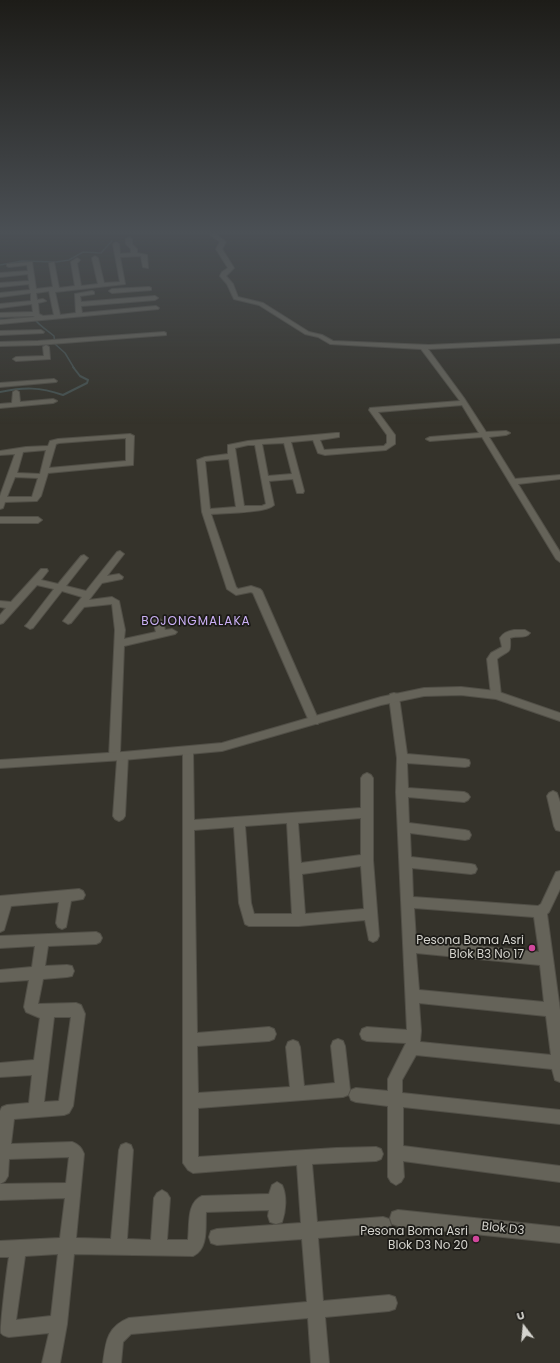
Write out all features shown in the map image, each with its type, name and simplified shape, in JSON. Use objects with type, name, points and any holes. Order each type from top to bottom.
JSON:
[{"type":"street","points":[[34,297],[37,318]]},
{"type":"street","points":[[55,297],[57,316]]},
{"type":"street","points":[[78,297],[79,314]]},
{"type":"street","points":[[235,297],[262,304],[307,333],[320,336],[332,343],[423,347],[560,341]]},
{"type":"street","points":[[78,304],[155,298]]},
{"type":"street","points":[[0,306],[43,301]]},
{"type":"street","points":[[0,322],[156,308]]},
{"type":"street","points":[[0,315],[18,313],[37,318]]},
{"type":"street","points":[[0,333],[22,330],[42,332]]},
{"type":"street","points":[[0,344],[56,342],[79,338],[151,332],[164,334]]},
{"type":"street","points":[[19,344],[16,360],[48,358],[46,347]]},
{"type":"street","points":[[423,347],[464,403],[560,559]]},
{"type":"street","points":[[0,385],[18,380],[41,379],[54,381]]},
{"type":"street","points":[[16,392],[16,404]]},
{"type":"street","points":[[436,395],[442,405]]},
{"type":"street","points":[[416,397],[420,406]]},
{"type":"street","points":[[394,398],[398,408]]},
{"type":"street","points":[[0,406],[41,399],[53,401]]},
{"type":"street","points":[[316,438],[321,451],[325,453],[389,447],[391,444],[391,435],[372,407],[398,408],[464,403]]},
{"type":"street","points":[[430,439],[506,433]]},
{"type":"street","points":[[240,509],[231,446],[336,435]]},
{"type":"street","points":[[12,475],[43,474],[130,463],[130,436],[58,441],[53,444],[51,448],[43,474],[37,496],[34,499],[1,503],[20,451]]},
{"type":"street","points":[[286,441],[300,491]]},
{"type":"street","points":[[206,512],[263,508],[270,506],[258,442]]},
{"type":"street","points":[[0,452],[51,448]]},
{"type":"street","points":[[232,456],[202,460],[206,512],[232,589],[236,592],[251,589],[257,592],[310,723]]},
{"type":"street","points":[[265,479],[296,476]]},
{"type":"street","points":[[514,482],[560,478]]},
{"type":"street","points":[[0,520],[38,520]]},
{"type":"street","points":[[551,544],[560,542]]},
{"type":"street","points":[[68,621],[120,554]]},
{"type":"street","points":[[30,626],[84,558]]},
{"type":"street","points":[[0,621],[44,571]]},
{"type":"street","points":[[99,581],[118,576]]},
{"type":"street","points":[[35,581],[88,595]]},
{"type":"street","points":[[82,604],[112,600],[116,603],[120,630],[119,816]]},
{"type":"street","points":[[0,604],[14,606]]},
{"type":"street","points":[[158,621],[161,635]]},
{"type":"street","points":[[120,644],[172,632]]},
{"type":"street","points":[[496,694],[492,659],[494,655],[506,648],[505,638],[507,636],[510,634],[525,633]]},
{"type":"street","points":[[0,764],[188,751],[222,747],[310,723],[394,697],[424,692],[461,691],[496,694],[560,717]]},
{"type":"street","points":[[394,697],[402,758],[407,902],[413,996],[413,1042],[395,1079],[396,1177]]},
{"type":"street","points":[[188,751],[190,1101],[191,1160],[193,1165],[336,1155],[376,1154]]},
{"type":"street","points":[[402,758],[465,763]]},
{"type":"street","points":[[367,778],[368,860],[373,936]]},
{"type":"street","points":[[402,792],[464,798]]},
{"type":"street","points":[[554,796],[560,826]]},
{"type":"street","points":[[188,825],[367,813]]},
{"type":"street","points":[[292,817],[299,920]]},
{"type":"street","points":[[239,821],[247,918],[252,921],[299,920],[371,914]]},
{"type":"street","points":[[404,827],[465,835]]},
{"type":"street","points":[[296,869],[368,860]]},
{"type":"street","points":[[406,862],[471,869]]},
{"type":"street","points":[[407,902],[540,912],[545,908],[560,876]]},
{"type":"street","points":[[0,926],[3,902],[79,895]]},
{"type":"street","points":[[62,923],[66,896]]},
{"type":"street","points":[[367,1034],[559,1069],[540,912]]},
{"type":"street","points":[[0,942],[96,938]]},
{"type":"street","points":[[0,1176],[4,1112],[66,1106],[78,1014],[76,1010],[38,1011],[31,1007],[42,940]]},
{"type":"street","points":[[410,946],[546,958]]},
{"type":"street","points":[[0,976],[67,971]]},
{"type":"street","points":[[413,996],[553,1010]]},
{"type":"street","points":[[36,1109],[48,1011]]},
{"type":"street","points":[[190,1040],[269,1034]]},
{"type":"street","points":[[190,1101],[343,1090],[338,1046]]},
{"type":"street","points":[[293,1047],[298,1093]]},
{"type":"street","points":[[0,1070],[40,1067]]},
{"type":"street","points":[[356,1095],[560,1116]]},
{"type":"street","points":[[1,1152],[72,1149],[76,1154],[74,1190],[59,1324],[51,1363]]},
{"type":"street","points":[[118,1247],[126,1150]]},
{"type":"street","points":[[396,1153],[560,1174]]},
{"type":"street","points":[[304,1158],[320,1363]]},
{"type":"street","points":[[0,1192],[74,1190]]},
{"type":"street","points":[[158,1248],[162,1198]]},
{"type":"street","points":[[0,1249],[67,1246],[189,1248],[196,1245],[199,1207],[202,1204],[277,1202]]},
{"type":"street","name":"Blok D3","points":[[398,1218],[560,1235]]},
{"type":"street","points":[[217,1237],[309,1232],[383,1225]]},
{"type":"street","points":[[18,1248],[7,1327],[9,1329],[59,1324]]},
{"type":"street","points":[[112,1363],[114,1341],[118,1334],[129,1326],[389,1303]]},
{"type":"waterway","points":[[0,318],[15,316]]},
{"type":"waterway","points":[[28,316],[33,317],[40,325],[54,336],[55,344],[65,353],[74,368]]},
{"type":"waterway","points":[[0,392],[17,389],[39,389],[63,395],[87,383],[88,380],[80,376],[73,367]]},
{"type":"place","name":"Pesona Boma Asri Blok B3 No 17","points":[[532,948]]},
{"type":"place","name":"Pesona Boma Asri Blok D3 No 20","points":[[476,1239]]},
{"type":"district","name":"BOJONGMALAKA","points":[[196,622]]}]
